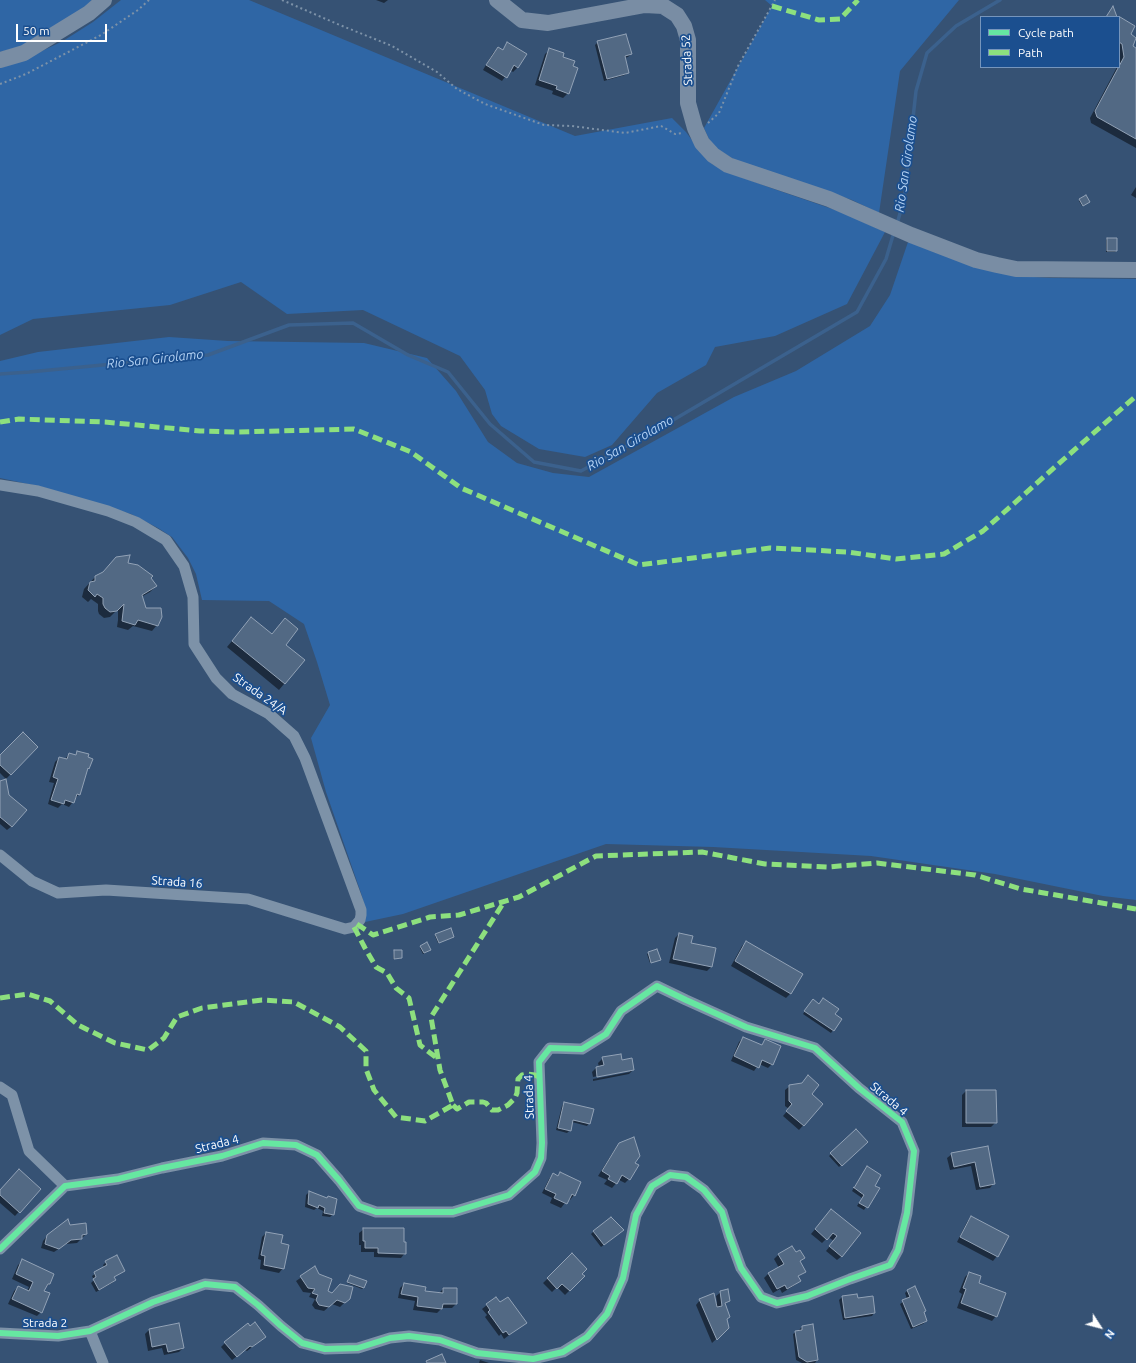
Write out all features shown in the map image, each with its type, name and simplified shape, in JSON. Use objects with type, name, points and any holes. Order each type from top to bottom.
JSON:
[{"type":"street","points":[[0,60],[24,53],[89,13],[104,0]]},
{"type":"street","name":"Strada 52","points":[[497,0],[522,20],[548,23],[645,5],[663,6],[677,15],[684,26],[688,40],[688,103],[697,132],[702,143],[713,155],[728,166],[830,199],[910,235],[976,260],[1016,268],[1136,270]]},
{"type":"street","name":"Strada 24/A","points":[[0,485],[38,491],[108,510],[136,522],[166,540],[184,566],[193,598],[194,644],[212,672],[232,694],[269,714],[294,736],[305,758],[361,910],[358,924]]},
{"type":"street","name":"Strada 16","points":[[0,855],[32,881],[58,893],[106,890],[248,900],[345,929],[350,929],[358,924]]},
{"type":"street","name":"Strada 4","points":[[65,1186],[118,1179],[162,1168],[222,1156],[263,1143],[296,1145],[317,1155],[359,1206],[376,1212],[453,1212],[509,1195],[535,1172],[541,1158],[542,1143],[538,1062],[550,1048],[582,1049],[600,1038],[606,1034],[622,1011],[657,986],[746,1026],[815,1048],[859,1088],[902,1122],[914,1151],[906,1214],[898,1250],[890,1265],[807,1296],[777,1304],[761,1297],[741,1268],[722,1212],[704,1190],[686,1177],[670,1175],[652,1186],[636,1215],[623,1278],[607,1314],[586,1337],[563,1352],[533,1359],[477,1353],[440,1340],[409,1336],[390,1338],[358,1348],[325,1349],[302,1342],[235,1288],[205,1284],[153,1302],[90,1331]]},
{"type":"street","points":[[0,1087],[12,1095],[29,1152],[65,1186],[0,1249]]},
{"type":"street","points":[[90,1331],[103,1363]]},
{"type":"street","name":"Strada 2","points":[[0,1333],[58,1336],[90,1331]]},
{"type":"path","points":[[0,84],[26,74],[101,35],[138,10],[149,0]]},
{"type":"path","points":[[282,0],[392,46],[437,72],[457,90],[485,104],[544,125],[572,126],[625,133],[661,126],[675,134],[697,132],[719,113],[738,66],[775,0]]},
{"type":"shaded area","points":[[0,0],[92,0],[86,7],[23,46],[0,52]]},
{"type":"shaded area","points":[[121,0],[249,0],[575,136],[672,118],[686,132],[712,164],[728,172],[771,188],[844,213],[885,232],[847,304],[775,336],[715,347],[706,365],[657,393],[612,445],[585,457],[539,449],[501,426],[492,414],[485,390],[460,356],[363,310],[287,314],[241,282],[170,305],[33,319],[0,335],[0,68],[21,61],[63,41],[93,22]]},
{"type":"shaded area","points":[[765,0],[959,0],[900,71],[879,213],[852,200],[738,162],[716,148],[709,139],[704,128],[772,6]]},
{"type":"shaded area","points":[[908,242],[1018,276],[1136,279],[1136,900],[1103,896],[995,874],[871,856],[713,847],[606,844],[403,914],[365,922],[366,912],[362,896],[326,792],[311,738],[330,705],[304,624],[269,601],[202,600],[196,574],[188,558],[172,537],[131,514],[42,487],[0,478],[0,361],[38,352],[169,337],[228,341],[364,343],[427,358],[456,391],[488,442],[517,463],[553,473],[589,477],[734,397],[796,371],[870,326],[890,295]]},
{"type":"building","points":[[1113,6],[1117,16],[1107,16]]},
{"type":"building","points":[[1120,17],[1135,26],[1131,34],[1136,38],[1133,46],[1136,48],[1136,139],[1097,117],[1095,111],[1118,68],[1120,68],[1120,64],[1124,57],[1122,44],[1120,43]]},
{"type":"building","points":[[626,34],[632,54],[625,56],[629,73],[607,79],[597,41]]},
{"type":"building","points":[[507,42],[527,54],[518,68],[514,65],[507,78],[486,65],[498,47],[503,50]]},
{"type":"building","points":[[549,48],[564,53],[563,57],[575,61],[573,66],[578,68],[569,94],[556,89],[557,86],[539,80]]},
{"type":"building","points":[[1086,195],[1090,202],[1083,206],[1079,199]]},
{"type":"building","points":[[1107,238],[1117,238],[1117,251],[1107,251]]},
{"type":"building","points":[[130,555],[128,563],[138,565],[153,576],[151,578],[157,586],[142,595],[146,608],[161,608],[162,617],[158,626],[138,620],[135,625],[122,621],[124,604],[117,611],[110,612],[103,604],[103,598],[97,594],[95,597],[88,590],[90,582],[95,581],[95,576],[103,572],[116,557]]},
{"type":"building","points":[[251,617],[272,634],[285,618],[298,629],[286,645],[305,660],[285,684],[232,641]]},
{"type":"building","points":[[23,732],[38,747],[11,775],[0,765],[0,755]]},
{"type":"building","points":[[77,751],[89,754],[88,757],[93,759],[89,769],[88,768],[80,795],[77,794],[74,803],[65,800],[64,804],[51,800],[58,779],[53,777],[59,757],[67,759],[69,753],[76,755]]},
{"type":"building","points":[[6,779],[9,795],[27,810],[12,827],[0,817],[0,781]]},
{"type":"building","points":[[451,928],[454,937],[439,943],[435,934]]},
{"type":"building","points":[[679,933],[693,936],[691,943],[716,948],[712,967],[673,959]]},
{"type":"building","points":[[746,941],[803,974],[791,994],[735,961]]},
{"type":"building","points":[[427,942],[431,950],[424,953],[420,946]]},
{"type":"building","points":[[657,949],[661,960],[651,963],[648,952]]},
{"type":"building","points":[[394,950],[402,950],[402,958],[394,959]]},
{"type":"building","points":[[823,998],[839,1009],[835,1014],[842,1019],[834,1031],[804,1011],[813,999],[819,1004]]},
{"type":"building","points":[[743,1037],[762,1045],[765,1039],[781,1046],[773,1065],[762,1060],[759,1068],[734,1056]]},
{"type":"building","points":[[621,1054],[622,1060],[632,1058],[634,1070],[597,1077],[596,1067],[604,1065],[602,1057]]},
{"type":"building","points":[[808,1075],[819,1085],[812,1094],[823,1104],[804,1126],[786,1111],[792,1104],[789,1101],[789,1085],[802,1083]]},
{"type":"building","points":[[966,1090],[996,1090],[997,1123],[966,1123]]},
{"type":"building","points":[[564,1102],[594,1109],[590,1124],[573,1120],[571,1131],[558,1128]]},
{"type":"building","points":[[856,1129],[868,1142],[842,1166],[830,1153]]},
{"type":"building","points":[[634,1137],[640,1156],[635,1163],[639,1165],[630,1180],[622,1175],[617,1184],[608,1179],[610,1176],[602,1171],[619,1143]]},
{"type":"building","points":[[988,1146],[995,1184],[980,1187],[975,1162],[954,1167],[951,1153]]},
{"type":"building","points":[[867,1166],[881,1175],[875,1186],[880,1188],[868,1208],[859,1203],[864,1195],[854,1188]]},
{"type":"building","points":[[19,1169],[41,1189],[20,1213],[0,1195],[0,1190]]},
{"type":"building","points":[[560,1172],[581,1182],[575,1196],[572,1194],[567,1204],[554,1198],[556,1194],[545,1189],[553,1173],[558,1176]]},
{"type":"building","points":[[309,1191],[327,1198],[328,1196],[337,1199],[334,1215],[324,1213],[325,1208],[319,1205],[318,1208],[308,1204]]},
{"type":"building","points":[[831,1209],[861,1233],[842,1257],[829,1246],[837,1236],[833,1233],[827,1240],[815,1229]]},
{"type":"building","points":[[971,1216],[1009,1236],[998,1257],[960,1237]]},
{"type":"building","points":[[611,1217],[624,1230],[604,1245],[593,1231]]},
{"type":"building","points":[[68,1219],[70,1225],[86,1223],[87,1234],[82,1235],[82,1239],[71,1240],[59,1249],[45,1244],[47,1235]]},
{"type":"building","points":[[363,1228],[404,1228],[406,1254],[378,1253],[378,1248],[365,1248],[365,1241],[363,1241]]},
{"type":"building","points":[[266,1232],[283,1235],[281,1243],[289,1245],[284,1269],[264,1265],[265,1256],[261,1255]]},
{"type":"building","points":[[792,1246],[796,1252],[800,1250],[805,1258],[800,1261],[806,1272],[798,1276],[801,1281],[787,1289],[785,1285],[777,1289],[768,1273],[784,1264],[778,1254]]},
{"type":"building","points":[[572,1253],[587,1269],[582,1274],[585,1276],[570,1291],[562,1284],[557,1289],[547,1278]]},
{"type":"building","points":[[117,1255],[125,1271],[114,1277],[116,1280],[99,1290],[93,1279],[96,1277],[94,1272],[107,1265],[105,1261]]},
{"type":"building","points":[[22,1259],[54,1274],[50,1284],[48,1284],[44,1291],[50,1293],[42,1313],[12,1299],[18,1286],[29,1291],[33,1282],[16,1274]]},
{"type":"building","points":[[315,1266],[319,1274],[332,1279],[328,1291],[332,1293],[340,1284],[353,1287],[350,1299],[345,1303],[337,1300],[329,1307],[319,1305],[316,1300],[318,1295],[312,1293],[315,1289],[308,1288],[300,1276]]},
{"type":"building","points":[[969,1272],[981,1276],[979,1283],[1006,1293],[997,1317],[961,1303],[966,1289],[963,1288]]},
{"type":"building","points":[[350,1275],[367,1281],[364,1288],[347,1282]]},
{"type":"building","points":[[404,1283],[426,1287],[425,1291],[443,1293],[443,1288],[457,1288],[457,1304],[443,1304],[442,1309],[417,1306],[418,1297],[401,1294]]},
{"type":"building","points":[[915,1286],[926,1311],[924,1312],[927,1321],[913,1327],[902,1300],[910,1297],[907,1290]]},
{"type":"building","points":[[728,1289],[730,1301],[725,1303],[730,1317],[727,1319],[729,1328],[717,1340],[699,1299],[714,1293],[717,1307],[722,1306],[720,1291]]},
{"type":"building","points":[[857,1294],[858,1298],[873,1296],[875,1313],[845,1318],[842,1296]]},
{"type":"building","points":[[496,1297],[500,1302],[508,1297],[527,1323],[509,1335],[506,1331],[503,1333],[488,1312],[490,1310],[486,1304]]},
{"type":"building","points":[[255,1322],[266,1337],[252,1347],[250,1346],[237,1357],[224,1342],[248,1323],[250,1326]]},
{"type":"building","points":[[179,1323],[184,1348],[168,1352],[166,1344],[152,1347],[149,1329]]},
{"type":"building","points":[[813,1324],[818,1360],[807,1362],[799,1357],[795,1331],[802,1330],[802,1326]]},
{"type":"building","points":[[442,1354],[446,1363],[427,1363],[426,1361]]},
{"type":"waterway","name":"Rio San Girolamo","points":[[897,224],[904,199],[916,91],[927,53],[956,26],[1000,0]]},
{"type":"waterway","name":"Rio San Girolamo","points":[[0,374],[208,355],[289,325],[353,323],[408,355],[448,372],[490,424],[534,462],[581,471],[663,426],[857,312],[886,259],[894,232]]},
{"type":"marked path","points":[[772,6],[819,20],[840,19],[858,0]]},
{"type":"marked path","points":[[0,422],[19,419],[105,422],[200,431],[238,432],[354,429],[411,452],[461,488],[639,565],[770,548],[848,552],[896,559],[944,554],[983,531],[1136,396]]},
{"type":"marked path","points":[[357,924],[373,935],[430,917],[459,915],[519,897],[596,856],[702,852],[765,864],[827,867],[877,863],[975,875],[1021,889],[1136,909]]},
{"type":"marked path","points":[[0,998],[28,994],[50,1001],[78,1025],[115,1043],[148,1050],[164,1038],[177,1017],[202,1008],[262,1000],[294,1002],[340,1027],[366,1051],[366,1069],[374,1090],[396,1117],[425,1121],[453,1105],[440,1070],[431,1017],[504,902]]},
{"type":"marked path","points":[[354,927],[376,967],[387,973],[396,988],[409,998],[420,1045],[438,1059]]},
{"type":"marked path","points":[[453,1105],[457,1109],[469,1102],[483,1102],[486,1103],[492,1110],[498,1110],[508,1105],[515,1098],[518,1079],[522,1075],[527,1074],[539,1077]]},
{"type":"cycle path","points":[[0,1249],[65,1186],[118,1179],[162,1168],[222,1156],[263,1143],[296,1145],[317,1155],[359,1206],[376,1212],[453,1212],[509,1195],[535,1172],[541,1158],[542,1143],[539,1062],[550,1048],[582,1049],[606,1034],[621,1011],[657,986],[746,1027],[815,1048],[859,1088],[902,1122],[914,1151],[907,1213],[898,1250],[890,1265],[807,1296],[777,1303],[761,1297],[741,1268],[722,1212],[704,1190],[686,1177],[670,1175],[652,1186],[636,1215],[623,1278],[607,1314],[587,1337],[563,1352],[533,1359],[477,1353],[440,1340],[409,1336],[390,1338],[358,1348],[325,1349],[302,1343],[235,1287],[205,1284],[153,1302],[90,1331],[58,1336],[0,1333]]}]
